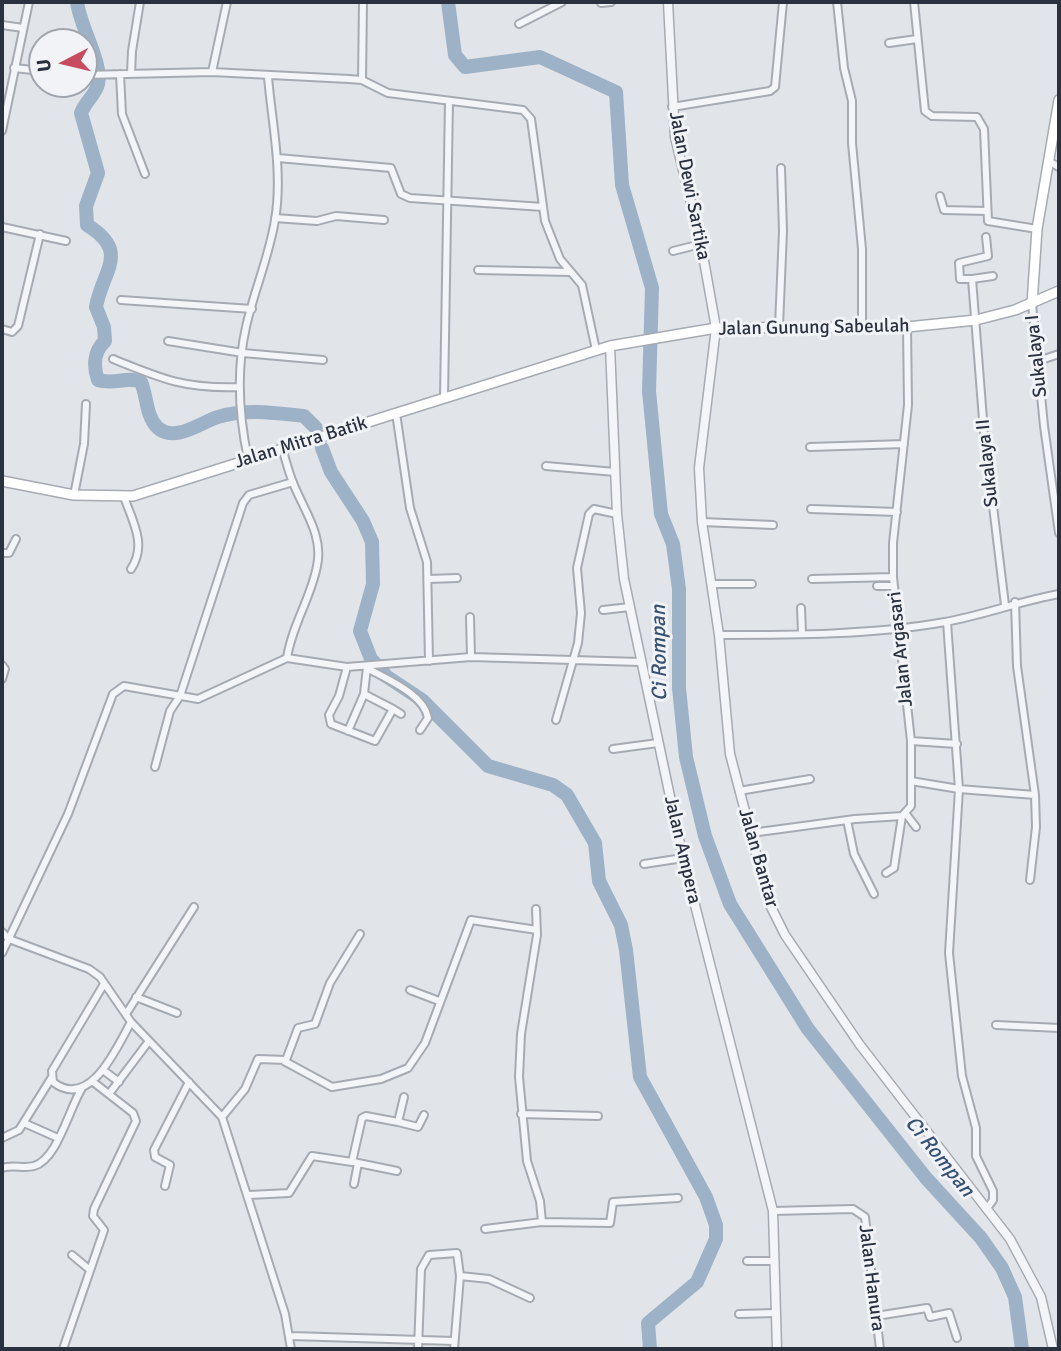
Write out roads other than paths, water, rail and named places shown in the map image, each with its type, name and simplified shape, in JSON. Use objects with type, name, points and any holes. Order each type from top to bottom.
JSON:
[{"type":"main road","points":[[1032,304],[1037,229],[1059,100]]},
{"type":"main road","name":"Jalan Gunung Sabeulah","points":[[596,350],[716,328],[907,327],[976,320],[1032,304],[1059,290]]},
{"type":"main road","name":"Jalan Mitra Batik","points":[[2,481],[74,495],[124,497],[596,350]]},
{"type":"street","points":[[2,131],[29,2]]},
{"type":"street","points":[[131,74],[132,51],[141,2]]},
{"type":"street","points":[[212,72],[227,2]]},
{"type":"street","points":[[362,80],[363,2]]},
{"type":"street","points":[[519,24],[562,2]]},
{"type":"street","points":[[601,3],[611,2]]},
{"type":"street","name":"Jalan Dewi Sartika","points":[[668,2],[675,137],[701,244],[716,328]]},
{"type":"street","points":[[672,107],[773,89],[776,85],[783,2]]},
{"type":"street","points":[[837,2],[844,68],[852,99],[862,249],[862,327]]},
{"type":"street","points":[[914,2],[923,107],[928,114],[977,117],[983,124],[987,211],[992,223],[1037,229]]},
{"type":"street","points":[[2,25],[23,28]]},
{"type":"street","points":[[889,43],[918,39]]},
{"type":"street","points":[[14,68],[28,70]]},
{"type":"street","points":[[98,74],[212,72],[362,80],[388,93],[518,108],[528,114],[547,226],[558,253],[582,285],[596,350]]},
{"type":"street","points":[[120,74],[122,114],[145,174]]},
{"type":"street","points":[[248,459],[240,419],[243,353],[275,218],[278,158],[268,77]]},
{"type":"street","points":[[444,397],[449,101]]},
{"type":"street","points":[[278,158],[391,168],[405,197],[543,207]]},
{"type":"street","points":[[1048,161],[1059,167]]},
{"type":"street","points":[[779,326],[783,231],[781,168]]},
{"type":"street","points":[[940,196],[944,210],[987,211]]},
{"type":"street","points":[[275,218],[317,221],[336,216],[384,220]]},
{"type":"street","points":[[2,227],[66,240]]},
{"type":"street","points":[[2,329],[12,332],[18,326],[40,234]]},
{"type":"street","name":"Sukalaya II","points":[[986,237],[988,256],[959,261],[960,279],[972,279],[984,432],[1005,605]]},
{"type":"street","points":[[673,251],[701,244]]},
{"type":"street","points":[[478,270],[570,272]]},
{"type":"street","points":[[972,279],[993,276]]},
{"type":"street","points":[[121,300],[252,309]]},
{"type":"street","name":"Sukalaya I","points":[[1032,304],[1059,533]]},
{"type":"street","name":"Jalan Argasari","points":[[886,873],[894,868],[904,815],[911,806],[911,741],[900,627],[893,586],[897,512],[908,405],[907,327]]},
{"type":"street","name":"Jalan Bantar","points":[[716,328],[699,468],[702,522],[719,635],[730,754],[769,903],[785,935],[860,1045],[988,1207],[1034,1283],[1054,1349]]},
{"type":"street","points":[[168,341],[243,353],[323,360]]},
{"type":"street","name":"Jalan Ampera","points":[[610,346],[617,514],[629,607],[683,858],[773,1211],[777,1349]]},
{"type":"street","points":[[1038,361],[1059,354]]},
{"type":"street","points":[[113,359],[172,383],[240,387]]},
{"type":"street","points":[[74,495],[84,444],[86,404]]},
{"type":"street","points":[[396,412],[410,508],[427,562],[429,661]]},
{"type":"street","points":[[810,447],[904,444]]},
{"type":"street","points":[[282,449],[293,482],[311,520],[318,553],[317,567],[289,640],[287,658]]},
{"type":"street","points":[[546,466],[615,472]]},
{"type":"street","points":[[155,767],[170,710],[180,696],[245,498],[293,482]]},
{"type":"street","points":[[124,497],[139,543],[138,556],[131,569]]},
{"type":"street","points":[[556,720],[572,662],[581,613],[577,568],[589,514],[594,509],[617,514]]},
{"type":"street","points":[[811,509],[897,512]]},
{"type":"street","points":[[702,522],[773,525]]},
{"type":"street","points":[[2,553],[9,553],[16,540]]},
{"type":"street","points":[[812,579],[893,577]]},
{"type":"street","points":[[429,579],[457,578]]},
{"type":"street","points":[[710,584],[752,584]]},
{"type":"street","points":[[877,586],[893,586]]},
{"type":"street","points":[[719,635],[876,631],[947,622],[1015,602],[1059,594]]},
{"type":"street","points":[[1015,602],[1017,666],[1035,795],[1036,827],[1030,880]]},
{"type":"street","points":[[603,610],[629,607]]},
{"type":"street","points":[[801,608],[802,632]]},
{"type":"street","points":[[470,617],[471,657]]},
{"type":"street","points":[[947,622],[959,789],[948,953],[962,1076],[976,1128],[976,1156],[991,1182],[993,1191],[993,1200],[988,1207]]},
{"type":"street","points":[[2,953],[68,814],[113,694],[124,686],[202,698],[287,658],[346,667],[471,657],[640,662]]},
{"type":"street","points":[[2,665],[5,668],[2,679]]},
{"type":"street","points":[[348,731],[364,694],[369,665]]},
{"type":"street","points":[[369,665],[411,694],[428,713],[429,718],[420,730]]},
{"type":"street","points":[[346,667],[339,696],[329,715],[331,724],[377,740],[393,709]]},
{"type":"street","points":[[364,694],[401,714]]},
{"type":"street","points":[[911,741],[957,744]]},
{"type":"street","points":[[613,749],[658,743]]},
{"type":"street","points":[[739,790],[810,779]]},
{"type":"street","points":[[911,781],[959,789],[1035,795]]},
{"type":"street","points":[[751,832],[904,815],[916,827]]},
{"type":"street","points":[[847,820],[854,854],[874,894]]},
{"type":"street","points":[[644,864],[683,858]]},
{"type":"street","points":[[126,1014],[194,907]]},
{"type":"street","points":[[536,909],[537,930],[521,1034],[521,1114],[527,1161],[540,1201],[542,1222]]},
{"type":"street","points":[[222,1117],[240,1096],[258,1059],[284,1061],[332,1087],[390,1075],[408,1068],[425,1043],[471,920],[537,930]]},
{"type":"street","points":[[2,932],[9,939],[89,969],[104,984],[131,1022],[222,1117],[249,1195],[291,1336],[291,1349]]},
{"type":"street","points":[[284,1061],[290,1055],[298,1028],[315,1024],[331,983],[360,934]]},
{"type":"street","points":[[2,1138],[19,1130],[24,1123],[104,984]]},
{"type":"street","points":[[410,990],[439,1001]]},
{"type":"street","points":[[136,997],[177,1013]]},
{"type":"street","points":[[52,1077],[53,1082],[64,1089],[83,1087],[92,1081],[103,1070],[131,1022]]},
{"type":"street","points":[[996,1025],[1059,1028]]},
{"type":"street","points":[[109,1094],[149,1041]]},
{"type":"street","points":[[103,1070],[119,1082]]},
{"type":"street","points":[[63,1349],[104,1230],[93,1216],[93,1209],[136,1121],[134,1113],[92,1081]]},
{"type":"street","points":[[165,1186],[170,1165],[155,1157],[155,1146],[190,1082]]},
{"type":"street","points":[[2,1168],[30,1167],[43,1163],[53,1151],[83,1087]]},
{"type":"street","points":[[398,1122],[404,1097]]},
{"type":"street","points":[[521,1114],[598,1116]]},
{"type":"street","points":[[354,1184],[362,1118],[418,1127],[424,1115]]},
{"type":"street","points":[[24,1123],[34,1125],[58,1138]]},
{"type":"street","points":[[249,1195],[289,1193],[313,1155],[397,1171]]},
{"type":"street","points":[[485,1229],[542,1222],[610,1223],[613,1202],[678,1198]]},
{"type":"street","name":"Jalan Hanura","points":[[773,1211],[853,1209],[860,1212],[868,1229],[880,1349]]},
{"type":"street","points":[[291,1336],[418,1346],[454,1345],[460,1276],[457,1253],[425,1257],[421,1269],[418,1346]]},
{"type":"street","points":[[72,1255],[90,1270]]},
{"type":"street","points":[[747,1261],[775,1261]]},
{"type":"street","points":[[460,1276],[489,1279],[530,1298]]},
{"type":"street","points":[[876,1316],[927,1308],[931,1317],[949,1313],[957,1338]]},
{"type":"street","points":[[739,1314],[776,1313]]},
{"type":"waterway","points":[[77,2],[99,75],[97,88],[81,113],[98,173],[86,206],[87,225],[108,244],[111,253],[96,307],[104,327],[105,341],[96,359],[98,380],[141,382],[153,422],[164,432],[179,433],[228,414],[250,412],[304,416],[316,428]]},
{"type":"waterway","name":"Ci Rompan","points":[[448,2],[455,55],[465,67],[540,57],[616,92],[622,185],[652,288],[649,391],[661,514],[673,544],[679,589],[679,688],[686,757],[705,836],[730,904],[808,1029],[926,1178],[981,1238],[1002,1268],[1015,1297],[1022,1349]]},
{"type":"waterway","points":[[322,448],[331,472],[363,521],[372,542],[373,584],[360,631],[371,659],[386,676],[422,700],[488,766],[553,785],[567,795],[595,843],[599,881],[621,925],[626,950],[640,1077],[706,1197],[716,1225],[716,1239],[697,1282],[648,1323],[650,1349]]}]
